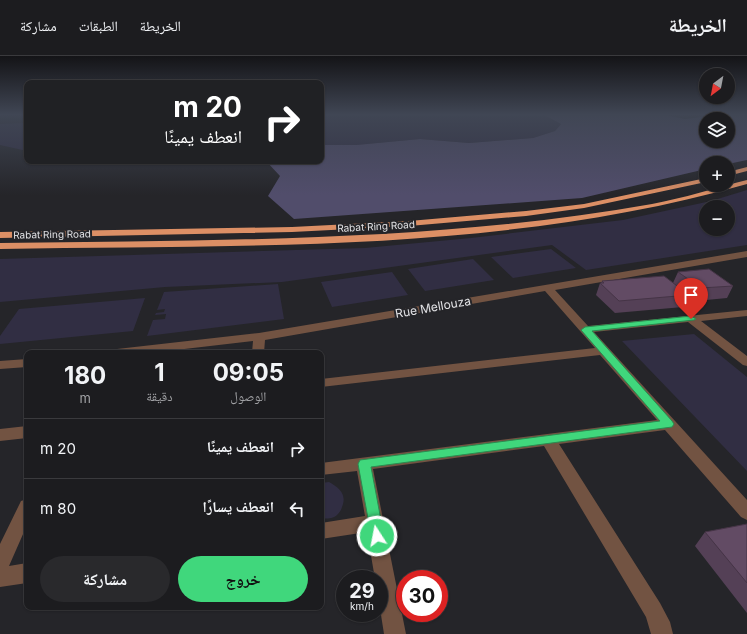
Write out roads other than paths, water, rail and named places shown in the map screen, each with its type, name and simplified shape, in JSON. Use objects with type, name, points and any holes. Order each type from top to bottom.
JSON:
[{"type":"highway","points":[[735,173],[747,170]]},
{"type":"highway","name":"Rabat Ring Road","points":[[0,235],[255,230],[372,226],[432,222],[583,206],[638,196],[699,182]]},
{"type":"highway","name":"Rabat Ring Road","points":[[0,246],[280,241],[453,234],[569,220],[653,206],[695,197],[747,182]]},
{"type":"street","name":"Rue Mellouza","points":[[144,350],[259,337],[747,254]]},
{"type":"street","points":[[547,287],[747,512]]},
{"type":"street","points":[[585,330],[747,313]]},
{"type":"street","points":[[691,319],[747,362]]},
{"type":"street","points":[[258,350],[259,337]]},
{"type":"street","points":[[324,383],[604,351]]},
{"type":"street","points":[[0,365],[24,363]]},
{"type":"street","points":[[324,469],[668,424]]},
{"type":"street","points":[[0,435],[24,432]]},
{"type":"street","points":[[548,440],[653,610],[659,622],[662,634]]},
{"type":"street","points":[[364,464],[395,634]]},
{"type":"street","points":[[0,564],[24,512]]},
{"type":"street","points":[[324,530],[374,523]]},
{"type":"street","points":[[0,577],[24,573]]}]
